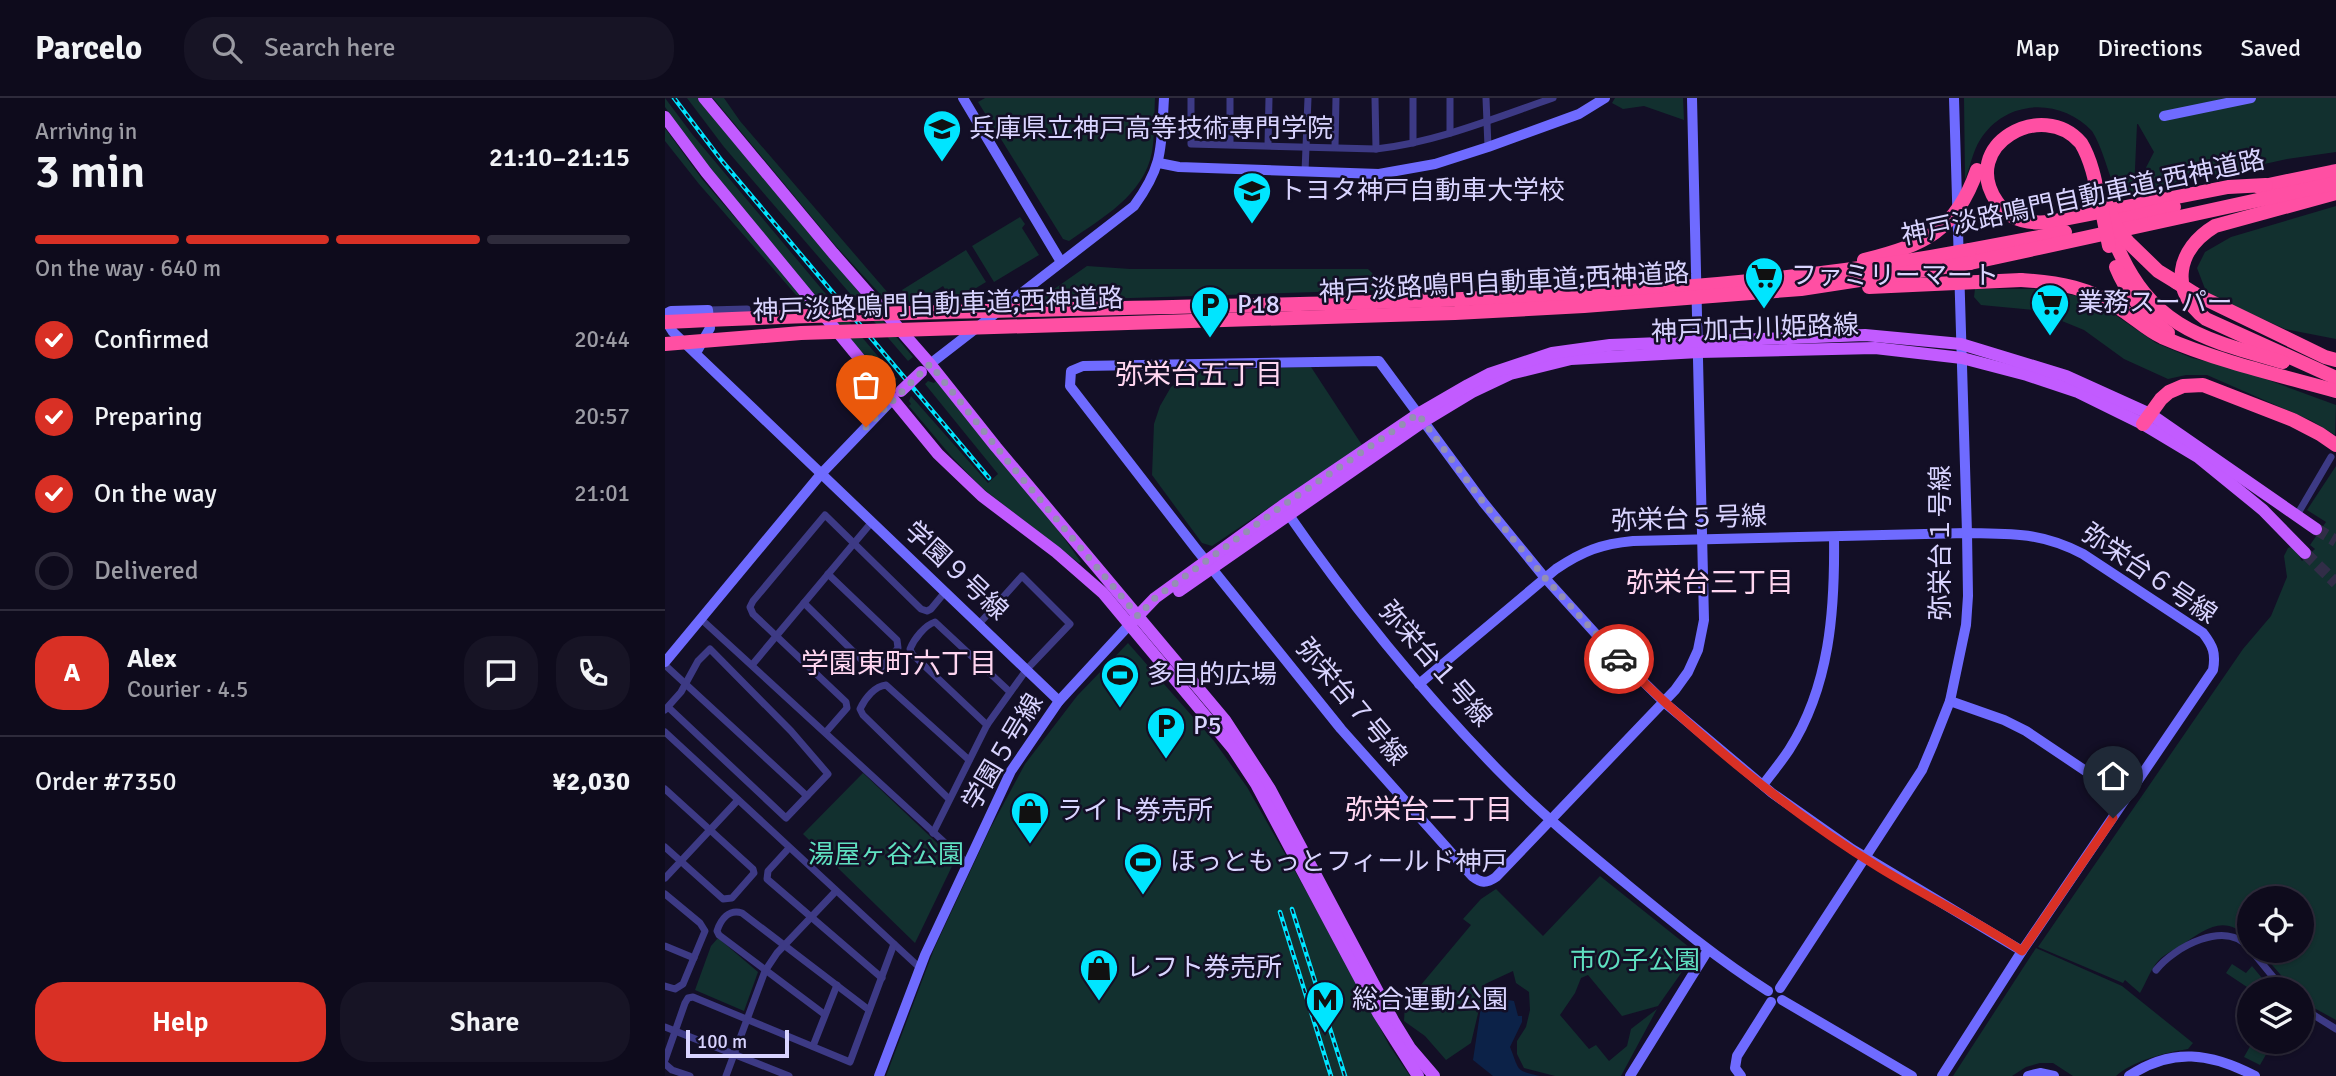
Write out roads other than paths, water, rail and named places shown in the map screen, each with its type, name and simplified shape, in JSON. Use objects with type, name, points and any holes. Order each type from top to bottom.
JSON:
[{"type":"highway","points":[[1823,273],[1844,264],[1895,251],[1928,237],[1943,227],[1957,213],[1968,195],[1987,145],[2005,124],[2030,114],[2052,115],[2074,126],[2089,144],[2104,205]]},
{"type":"highway","points":[[2266,185],[2228,187],[2049,222],[2031,222],[2018,219],[2001,208],[1989,190],[1987,171],[1994,146],[2007,131],[2029,121],[2060,125],[2076,137],[2087,154],[2104,205],[2117,244],[2127,271],[2160,310],[2198,336],[2318,379]]},
{"type":"highway","name":"神戸淡路鳴門自動車道;西神道路","points":[[665,322],[1592,294],[1823,273],[1970,256],[2266,185],[2336,171]]},
{"type":"highway","name":"神戸淡路鳴門自動車道;西神道路","points":[[665,344],[801,333],[1441,313],[1584,306],[1801,289],[2336,183]]},
{"type":"highway","points":[[2330,359],[2251,338],[2206,319],[2187,300],[2182,272],[2190,246],[2198,237],[2222,223],[2336,193]]},
{"type":"highway","points":[[2117,244],[2195,294],[2330,359]]},
{"type":"highway","points":[[2117,244],[2123,282],[2140,307],[2169,335],[2193,349]]},
{"type":"highway","points":[[1801,289],[2049,282],[2093,293],[2157,334],[2193,349],[2318,379],[2336,378]]},
{"type":"highway","points":[[2251,338],[2336,392]]},
{"type":"highway","points":[[2150,421],[2161,399],[2173,390],[2189,385],[2203,385],[2320,433],[2334,452]]},
{"type":"main road","points":[[703,98],[926,368],[1010,464],[1245,766],[1387,1030],[1418,1076]]},
{"type":"main road","points":[[665,117],[706,172],[897,395],[960,476],[1006,516],[1072,565],[1134,620],[1225,720],[1270,789],[1394,1022],[1410,1048],[1434,1076]]},
{"type":"main road","name":"神戸加古川姫路線","points":[[1134,620],[1159,605],[1285,510],[1421,417],[1472,392],[1510,374],[1571,359],[1698,347],[1961,351],[2078,392],[2150,421],[2316,529]]},
{"type":"main road","points":[[897,395],[926,368]]},
{"type":"main road","name":"神戸加古川姫路線","points":[[2150,421],[2263,510],[2305,554]]},
{"type":"street","points":[[965,98],[1061,262]]},
{"type":"street","points":[[926,368],[1134,206],[1147,189],[1159,163],[1164,98]]},
{"type":"street","points":[[1191,98],[1191,144],[1376,149],[1450,133],[1553,98]]},
{"type":"street","points":[[1230,98],[1230,144]]},
{"type":"street","points":[[1268,145],[1269,98]]},
{"type":"street","points":[[1305,173],[1308,98]]},
{"type":"street","points":[[1335,147],[1336,98]]},
{"type":"street","points":[[1375,98],[1376,149]]},
{"type":"street","points":[[1413,98],[1413,143]]},
{"type":"street","points":[[1450,98],[1450,133]]},
{"type":"street","points":[[1486,98],[1487,147]]},
{"type":"street","points":[[1524,98],[1524,108]]},
{"type":"street","points":[[1159,163],[1179,167],[1379,174],[1435,164],[1487,147],[1579,114],[1605,98]]},
{"type":"street","points":[[1552,821],[1665,702],[1688,672],[1700,642],[1704,620],[1692,98]]},
{"type":"street","name":"弥栄台１号線","points":[[1285,510],[1346,595],[1419,684],[1499,771],[1552,821],[1708,950],[1776,995],[1922,770],[1950,701],[1966,625],[1967,533],[1954,98]]},
{"type":"street","points":[[2164,116],[2251,98]]},
{"type":"street","points":[[695,353],[709,328],[708,310],[747,309]]},
{"type":"street","name":"学園９号線","points":[[708,310],[671,311],[666,314],[666,321],[673,332],[1059,701]]},
{"type":"street","points":[[1209,565],[1070,386],[1071,371],[1083,366],[1379,361],[1483,502],[1545,578],[1604,643],[1665,702],[1763,785],[1865,858],[2022,951]]},
{"type":"street","points":[[807,796],[665,664],[821,474],[897,395]]},
{"type":"street","points":[[2297,515],[2334,452]]},
{"type":"street","points":[[826,732],[847,708],[846,702],[753,614],[750,607],[825,515],[921,609],[931,609],[945,592]]},
{"type":"street","points":[[752,665],[871,523]]},
{"type":"street","name":"弥栄台５号線","points":[[1419,684],[1545,578],[1580,553],[1597,546],[1633,541],[1967,533]]},
{"type":"street","name":"弥栄台６号線","points":[[1943,1076],[2022,951],[2213,670],[2215,659],[2213,646],[2203,633],[2084,554],[2064,544],[2037,536],[1967,533]]},
{"type":"street","points":[[1763,785],[1790,749],[1816,692],[1826,657],[1834,598],[1834,537]]},
{"type":"street","name":"弥栄台７号線","points":[[1209,565],[1341,729],[1480,882],[1489,882],[1496,877],[1552,821]]},
{"type":"street","points":[[804,603],[871,669],[881,668],[898,648],[897,640],[828,574]]},
{"type":"street","points":[[933,833],[987,725],[1027,669],[1070,624],[1022,576],[979,624]]},
{"type":"street","points":[[701,619],[967,863]]},
{"type":"street","name":"学園５号線","points":[[879,1076],[920,968],[1011,771],[1059,701],[1134,620]]},
{"type":"street","points":[[987,725],[912,654],[912,644],[929,624],[935,622],[1010,692]]},
{"type":"street","points":[[710,649],[791,731],[828,774],[786,818],[666,708],[681,692],[698,661],[710,649]]},
{"type":"street","points":[[949,799],[863,715],[860,709],[863,703],[879,686],[886,685],[969,760]]},
{"type":"street","points":[[1950,701],[2004,720],[2026,731],[2126,798]]},
{"type":"street","points":[[665,732],[920,968]]},
{"type":"street","points":[[665,789],[753,869],[752,876],[731,898],[723,899],[665,847]]},
{"type":"street","points":[[665,878],[738,800]]},
{"type":"street","points":[[789,848],[768,871],[767,879],[881,978]]},
{"type":"street","points":[[726,1076],[765,971],[785,944],[836,891]]},
{"type":"street","points":[[665,894],[704,927],[705,931],[685,981],[675,989],[665,986]]},
{"type":"street","points":[[824,1014],[719,935],[719,925],[728,913],[737,911],[785,944],[869,1010]]},
{"type":"street","points":[[2156,970],[2172,955],[2209,936],[2222,934],[2237,939]]},
{"type":"street","points":[[689,1076],[667,1068],[665,1062],[685,1003],[693,997],[850,1062],[894,944]]},
{"type":"street","points":[[665,946],[694,958]]},
{"type":"street","points":[[1630,1076],[1708,950]]},
{"type":"street","points":[[2262,963],[2273,977]]},
{"type":"street","points":[[813,1046],[837,985]]},
{"type":"street","points":[[1741,1076],[1735,1069],[1737,1056],[1776,995],[1912,1076]]},
{"type":"street","points":[[2314,1015],[2336,1029]]},
{"type":"street","points":[[665,1027],[789,1076]]},
{"type":"street","points":[[2129,1076],[2156,1062],[2191,1055],[2226,1062],[2255,1076]]},
{"type":"street","points":[[2028,1076],[2040,1073],[2054,1076]]},
{"type":"water","points":[[1490,997],[1514,1001],[1518,1016],[1522,1016],[1522,1022],[1510,1047],[1519,1069],[1540,1076],[1493,1076],[1473,1060],[1482,1000]]},
{"type":"tunnel","points":[[2316,529],[2336,541]]},
{"type":"tunnel","points":[[2305,553],[2336,583]]},
{"type":"railway","points":[[674,98],[722,161],[989,478]]},
{"type":"railway","points":[[1292,909],[1345,1076]]},
{"type":"railway","points":[[1280,912],[1331,1076]]},
{"type":"place","name":"兵庫県立神戸高等技術専門学院","points":[[942,163]]},
{"type":"place","name":"トヨタ神戸自動車大学校","points":[[1252,225]]},
{"type":"place","name":"ファミリーマート","points":[[1764,310]]},
{"type":"place","name":"業務スーパー","points":[[2050,337]]},
{"type":"place","name":"P18","points":[[1210,339]]},
{"type":"place","name":"多目的広場","points":[[1120,709]]},
{"type":"place","name":"P5","points":[[1166,760]]},
{"type":"place","name":"ライト券売所","points":[[1030,845]]},
{"type":"place","name":"ほっともっとフィールド神戸","points":[[1143,896]]},
{"type":"place","name":"レフト券売所","points":[[1099,1002]]},
{"type":"place","name":"総合運動公園","points":[[1325,1034]]},
{"type":"district","name":"弥栄台五丁目","points":[[1199,375]]},
{"type":"district","name":"弥栄台三丁目","points":[[1710,583]]},
{"type":"district","name":"学園東町六丁目","points":[[899,664]]},
{"type":"district","name":"弥栄台二丁目","points":[[1429,810]]},
{"type":"park label","name":"湯屋ヶ谷公園","points":[[886,855]]},
{"type":"park label","name":"市の子公園","points":[[1635,961]]}]
